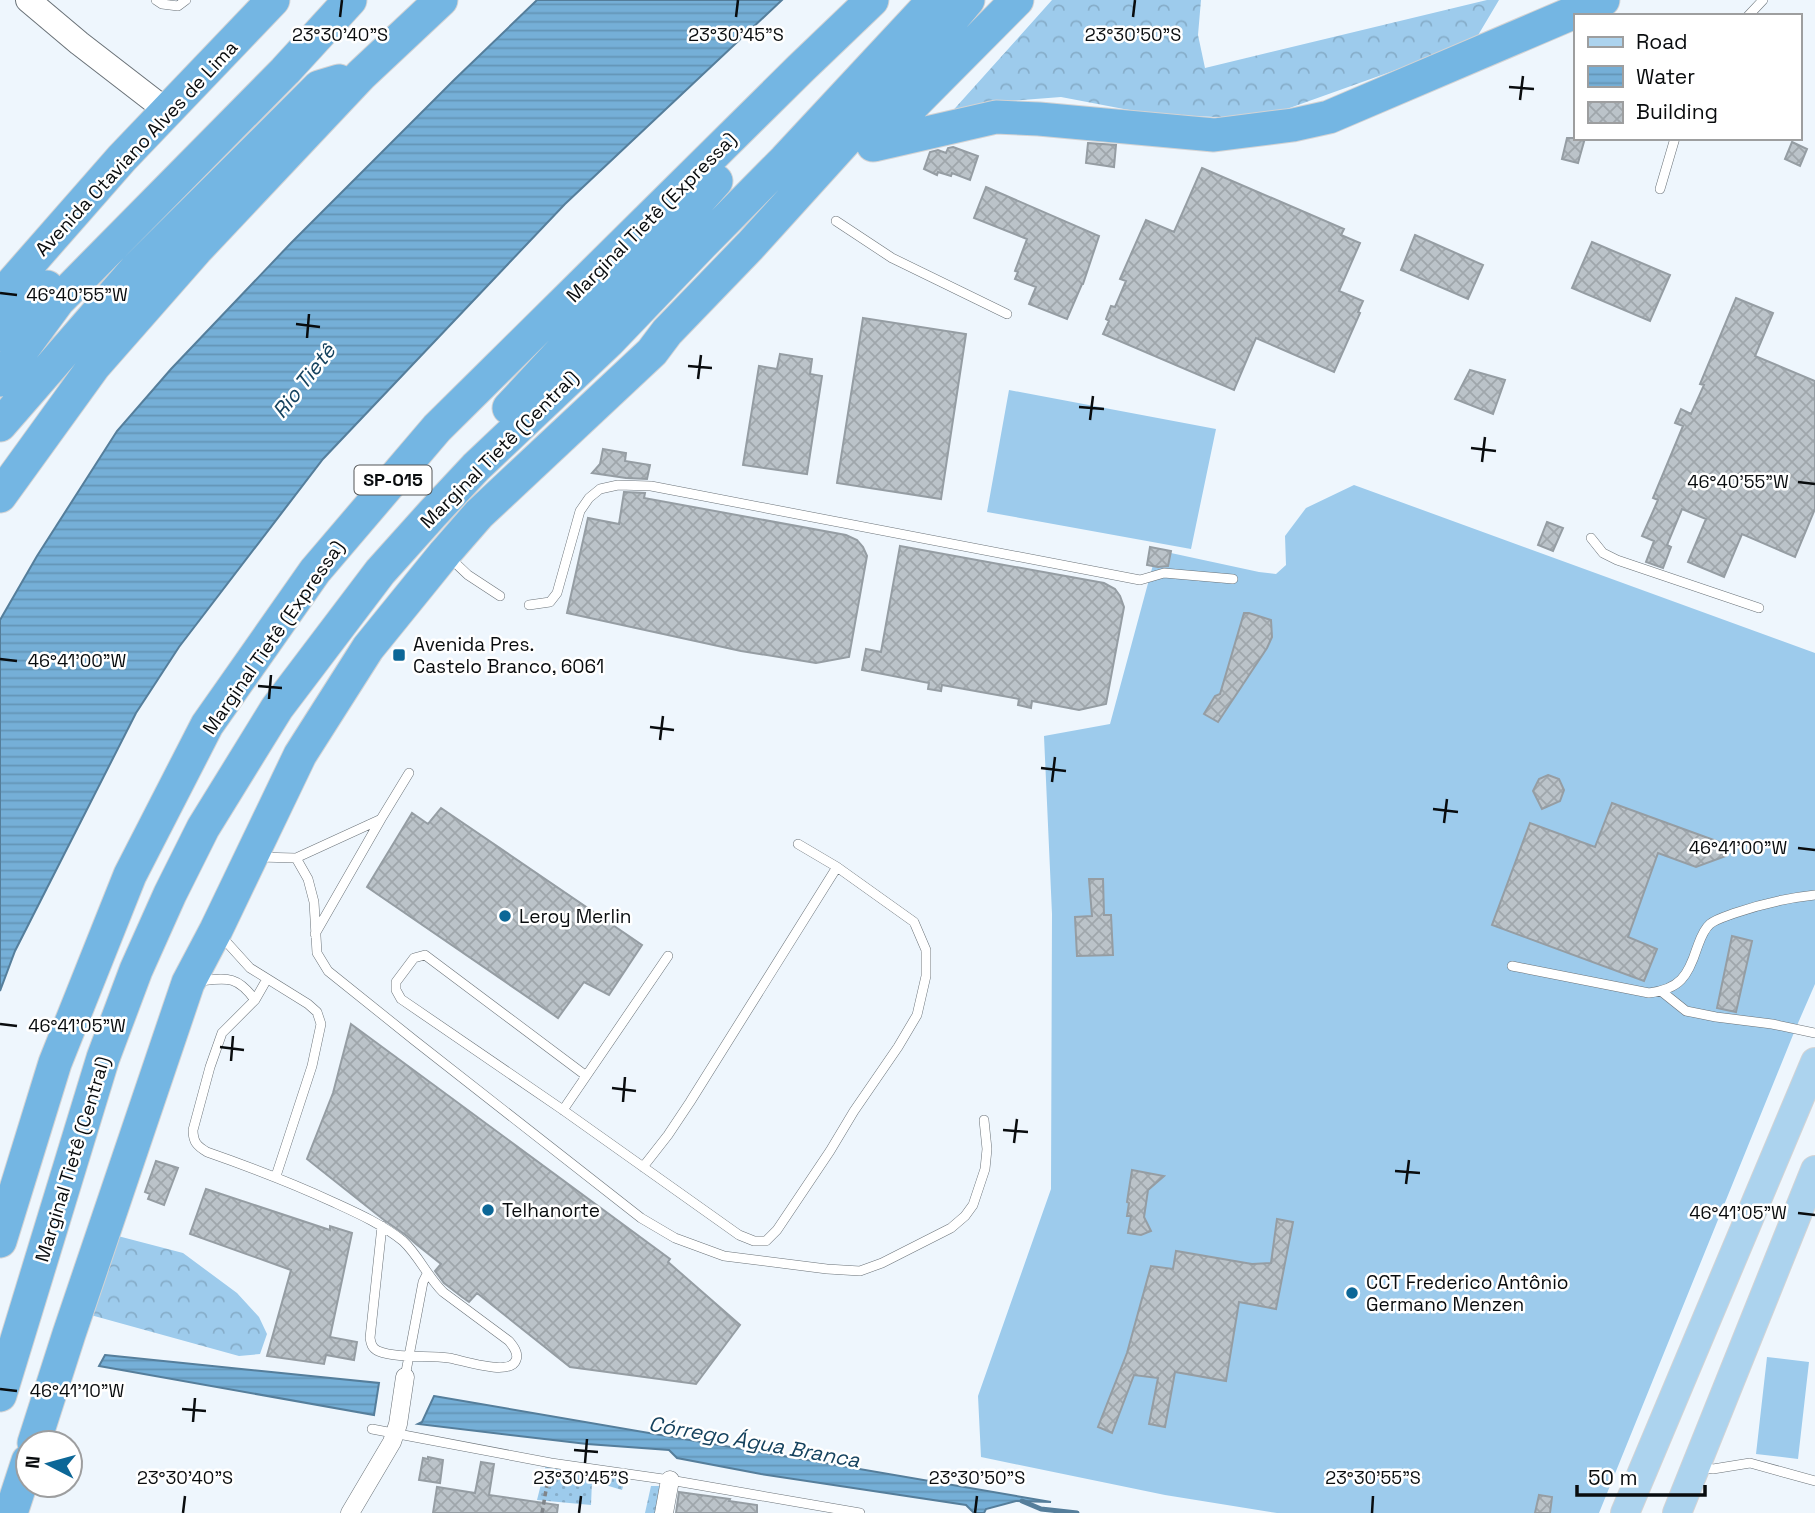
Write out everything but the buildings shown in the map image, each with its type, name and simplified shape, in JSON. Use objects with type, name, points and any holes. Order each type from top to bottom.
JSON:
[{"type":"highway","name":"Avenida Otaviano Alves de Lima","points":[[0,297],[122,158],[273,0]]},
{"type":"highway","points":[[0,380],[58,302],[285,71],[350,0]]},
{"type":"highway","points":[[0,496],[94,366],[196,250],[361,75],[441,0]]},
{"type":"highway","name":"Marginal Tietê (Expressa)","points":[[0,1241],[55,1063],[125,887],[207,725],[315,571],[437,428],[872,0]]},
{"type":"highway","name":"Marginal Tietê (Central)","points":[[0,1395],[103,1058],[136,970],[170,894],[204,828],[277,708],[380,572],[476,467],[609,341],[785,160],[934,0]]},
{"type":"highway","points":[[38,1429],[188,983],[300,755],[361,659],[406,600],[479,514],[652,352],[667,332],[750,246],[896,85],[968,0]]},
{"type":"highway","points":[[652,352],[674,339],[687,327],[874,145],[1017,0]]},
{"type":"highway","points":[[874,145],[996,117],[1214,135],[1293,125],[1329,117],[1603,0]]},
{"type":"highway","points":[[476,467],[492,427],[775,117],[800,69]]},
{"type":"highway","points":[[0,335],[179,151],[267,75],[285,71]]},
{"type":"highway","points":[[0,425],[135,270],[319,87],[361,75]]},
{"type":"highway","points":[[0,1344],[33,1284]]},
{"type":"main road","points":[[28,0],[167,111]]},
{"type":"main road","points":[[1625,1513],[1805,1111],[1815,1062]]},
{"type":"main road","points":[[1676,1513],[1812,1182]]},
{"type":"street","points":[[350,1513],[395,1434],[405,1377]]},
{"type":"street","points":[[664,1513],[670,1480]]},
{"type":"lane","points":[[156,0],[178,6],[186,0]]},
{"type":"lane","points":[[1750,14],[1763,0]]},
{"type":"lane","points":[[1660,189],[1674,140]]},
{"type":"lane","points":[[836,221],[892,258],[1007,314]]},
{"type":"lane","points":[[529,605],[550,602],[557,593],[580,511],[589,498],[600,489],[618,485],[651,486],[1140,580],[1164,573],[1233,579]]},
{"type":"lane","points":[[1591,538],[1603,553],[1617,560],[1759,608]]},
{"type":"lane","points":[[445,553],[468,575],[500,596]]},
{"type":"lane","points":[[315,934],[409,773]]},
{"type":"lane","points":[[251,857],[296,858],[381,819]]},
{"type":"lane","points":[[585,1075],[425,955],[414,958],[396,982],[396,990],[401,999],[739,1235],[754,1241],[766,1241],[777,1230],[917,1016],[926,976],[926,950],[914,922],[837,867],[798,844]]},
{"type":"lane","points":[[296,858],[308,879],[314,902],[317,953],[328,971],[641,1218],[675,1238],[724,1256],[827,1269],[860,1271],[882,1263],[951,1228],[973,1206],[985,1169],[987,1149],[984,1120]]},
{"type":"lane","points":[[643,1167],[690,1102],[837,867]]},
{"type":"lane","points":[[1512,966],[1649,993],[1661,991],[1674,986],[1685,977],[1710,923],[1760,904],[1815,895]]},
{"type":"lane","points":[[216,930],[250,968],[317,1012],[321,1024],[312,1066],[276,1176]]},
{"type":"lane","points":[[563,1110],[668,956]]},
{"type":"lane","points":[[188,983],[214,979],[233,980],[240,982],[255,1000]]},
{"type":"lane","points":[[267,979],[255,1000],[222,1033],[198,1108],[193,1139],[207,1152],[276,1176],[382,1226],[417,1257],[427,1274],[443,1292],[509,1341],[517,1356],[512,1365],[496,1368],[447,1358],[410,1356],[376,1350],[372,1346],[370,1338],[382,1226]]},
{"type":"lane","points":[[1661,991],[1686,1010],[1815,1033]]},
{"type":"lane","points":[[405,1377],[423,1282],[427,1274]]},
{"type":"lane","points":[[372,1429],[551,1463],[670,1480],[860,1513]]},
{"type":"lane","points":[[1695,1466],[1713,1469],[1749,1463],[1815,1481]]},
{"type":"path","points":[[542,1513],[551,1463]]},
{"type":"green space","points":[[1052,0],[1201,0],[1198,35],[1205,68],[1487,0],[1499,0],[1474,42],[1259,119],[1150,114],[1061,97],[997,102],[948,116]]},
{"type":"green space","points":[[1009,390],[1216,429],[1191,549],[987,512]]},
{"type":"green space","points":[[1354,485],[1815,653],[1815,984],[1599,1513],[1277,1513],[1165,1495],[981,1457],[978,1396],[1051,1189],[1052,914],[1044,736],[1110,724],[1157,550],[1276,574],[1286,565],[1285,536],[1306,508]]},
{"type":"green space","points":[[114,1235],[183,1253],[237,1293],[259,1317],[267,1334],[260,1354],[239,1356],[87,1314]]},
{"type":"green space","points":[[1767,1357],[1809,1362],[1798,1459],[1756,1454]]},
{"type":"green space","points":[[546,1464],[626,1477],[622,1490],[592,1481],[591,1505],[537,1500]]},
{"type":"green space","points":[[651,1486],[661,1486],[672,1513],[645,1513]]},
{"type":"water","name":"Rio Tietê","points":[[537,0],[782,0],[565,204],[323,459],[179,647],[136,713],[15,951],[0,991],[0,620],[37,556],[117,431],[171,369],[291,243]]},
{"type":"water","points":[[105,1355],[379,1383],[374,1415],[99,1366]]},
{"type":"water","points":[[434,1396],[1051,1502],[1016,1501],[986,1509],[984,1513],[974,1513],[966,1505],[761,1474],[677,1458],[669,1450],[587,1444],[418,1424],[422,1422]]},
{"type":"waterway","name":"Córrego Água Branca","points":[[1022,1501],[1041,1509],[1077,1513]]},
{"type":"place","name":"Avenida Pres. Castelo Branco, 6061","points":[[399,655]]},
{"type":"place","name":"Leroy Merlin","points":[[505,916]]},
{"type":"place","name":"Telhanorte","points":[[488,1210]]},
{"type":"place","name":"CCT Frederico Antônio Germano Menzen","points":[[1352,1293]]}]
